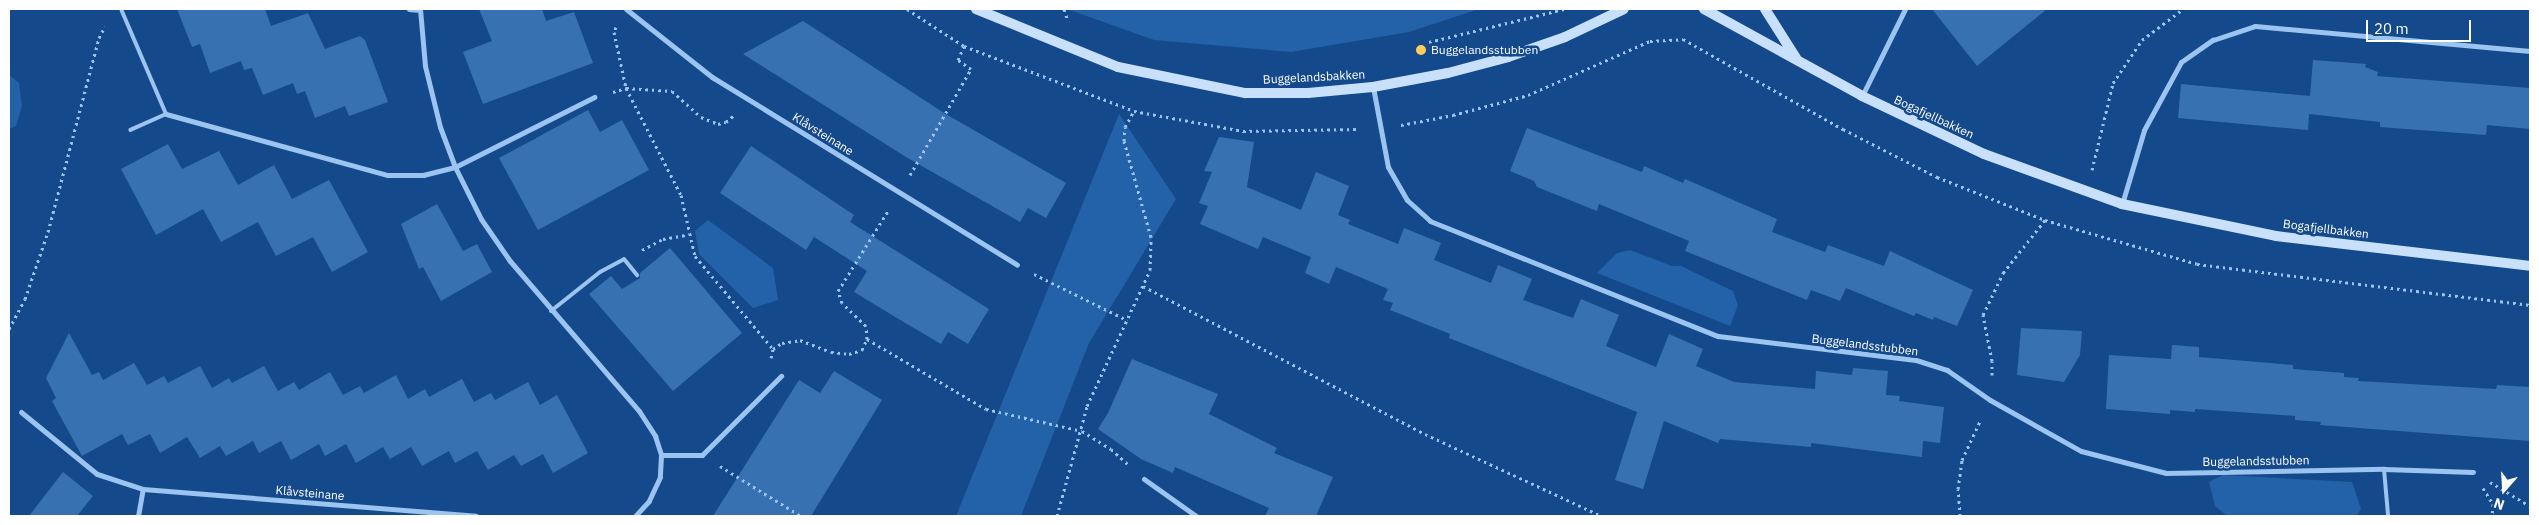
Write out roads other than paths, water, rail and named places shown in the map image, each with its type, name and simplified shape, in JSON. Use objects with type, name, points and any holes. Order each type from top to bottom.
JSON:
[{"type":"street","points":[[409,9],[420,10],[425,66],[440,127],[455,167],[481,219],[551,311],[639,411],[655,436],[661,455],[660,477],[649,501],[635,516]]},
{"type":"street","name":"Klåvsteinane","points":[[626,9],[712,77],[1017,266]]},
{"type":"street","name":"Buggelandsbakken","points":[[976,9],[1118,67],[1245,93],[1308,93],[1373,87],[1508,57],[1566,37],[1624,9]]},
{"type":"street","name":"Bogafjellbakken","points":[[1704,9],[1862,96],[1984,154],[2122,204],[2276,236],[2530,266]]},
{"type":"street","name":"Bogafjellbakken","points":[[1765,9],[1797,59]]},
{"type":"street","points":[[1862,96],[1905,9]]},
{"type":"street","points":[[2122,204],[2144,130],[2181,62],[2213,40],[2255,26],[2530,51]]},
{"type":"street","name":"Buggelandsstubben","points":[[1373,87],[1388,167],[1407,200],[1430,220],[1718,336],[1916,360],[1947,370],[1990,400],[2081,451],[2166,473],[2384,469],[2473,472]]},
{"type":"street","points":[[166,114],[388,176],[423,175],[455,167],[594,97]]},
{"type":"street","points":[[661,455],[702,455],[781,376]]},
{"type":"street","name":"Klåvsteinane","points":[[21,412],[96,474],[143,489],[476,516]]},
{"type":"street","points":[[1144,479],[1196,516]]},
{"type":"street","points":[[138,516],[143,489]]},
{"type":"lane","points":[[121,9],[166,114],[130,130]]},
{"type":"lane","points":[[551,311],[600,272],[624,259],[637,275]]},
{"type":"lane","points":[[2384,469],[2388,515]]},
{"type":"place","name":"Buggelandsstubben","points":[[1421,50]]}]
